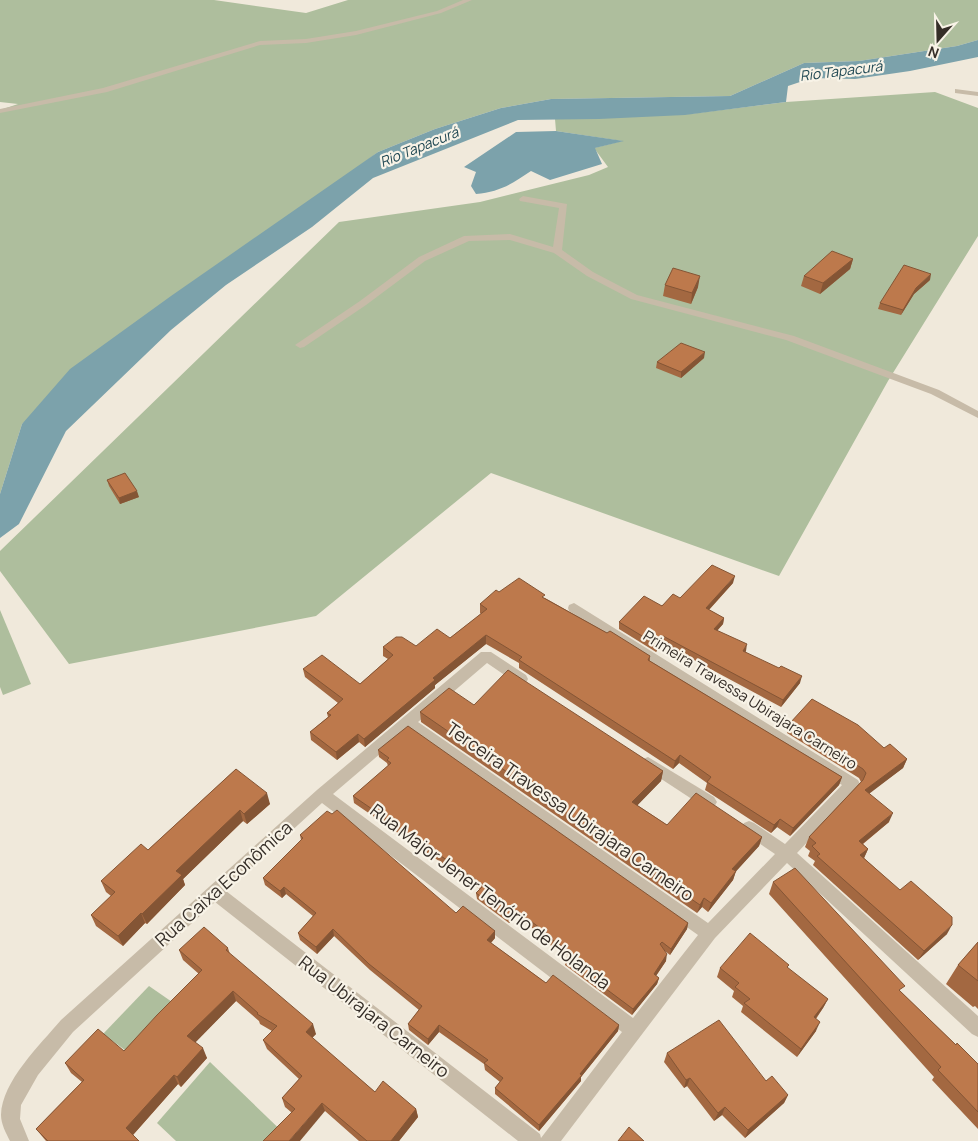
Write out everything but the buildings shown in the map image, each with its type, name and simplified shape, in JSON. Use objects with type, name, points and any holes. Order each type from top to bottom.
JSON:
[{"type":"street","points":[[0,111],[104,90],[260,43],[306,41],[356,33],[439,12],[469,0]]},
{"type":"street","points":[[958,91],[978,94]]},
{"type":"street","points":[[523,198],[564,206],[557,251]]},
{"type":"street","points":[[300,345],[363,303],[422,259],[467,238],[510,237],[557,251],[590,274],[634,296],[790,338],[935,392],[978,415]]},
{"type":"street","name":"Primeira Travessa Ubirajara Carneiro","points":[[574,608],[853,784],[786,853]]},
{"type":"street","name":"Rua Caixa Econômica","points":[[20,1141],[10,1116],[17,1091],[35,1064],[67,1026],[216,893],[322,794],[409,723],[486,656],[536,689]]},
{"type":"street","name":"Terceira Travessa Ubirajara Carneiro","points":[[409,723],[709,932]]},
{"type":"street","points":[[636,754],[719,809]]},
{"type":"street","name":"Rua Major Jener Tenório de Holanda","points":[[322,794],[634,1030]]},
{"type":"street","points":[[736,820],[786,853],[978,1028]]},
{"type":"street","points":[[549,1141],[709,932],[786,853]]},
{"type":"street","name":"Rua Ubirajara Carneiro","points":[[216,893],[533,1141]]},
{"type":"green space","points":[[0,0],[214,0],[306,13],[348,0],[978,0],[978,40],[957,46],[859,61],[804,63],[730,96],[551,99],[501,108],[435,129],[378,152],[22,424],[0,494],[0,110],[18,104],[0,102]]},
{"type":"green space","points":[[935,92],[978,108],[978,236],[888,381],[779,576],[491,473],[316,616],[69,664],[0,571],[0,551],[339,222],[480,202],[589,175],[608,167],[594,148],[622,141],[556,131],[555,119],[689,114],[786,102]]},
{"type":"green space","points":[[0,610],[31,684],[3,695],[0,687]]},
{"type":"green space","points":[[149,986],[175,1004],[129,1053],[103,1034]]},
{"type":"green space","points":[[210,1062],[292,1141],[176,1141],[157,1123]]},
{"type":"water","name":"Rio Tapacurá","points":[[978,40],[978,57],[910,71],[855,79],[812,78],[788,86],[786,102],[685,115],[518,120],[373,178],[312,227],[226,285],[171,330],[66,431],[19,524],[0,538],[0,494],[22,424],[70,369],[171,296],[378,152],[435,129],[501,108],[551,99],[730,96],[804,63],[859,61],[957,46]]},
{"type":"water","points":[[556,131],[624,141],[595,148],[602,164],[550,180],[531,171],[505,187],[476,194],[471,186],[476,172],[464,167],[516,132]]}]
